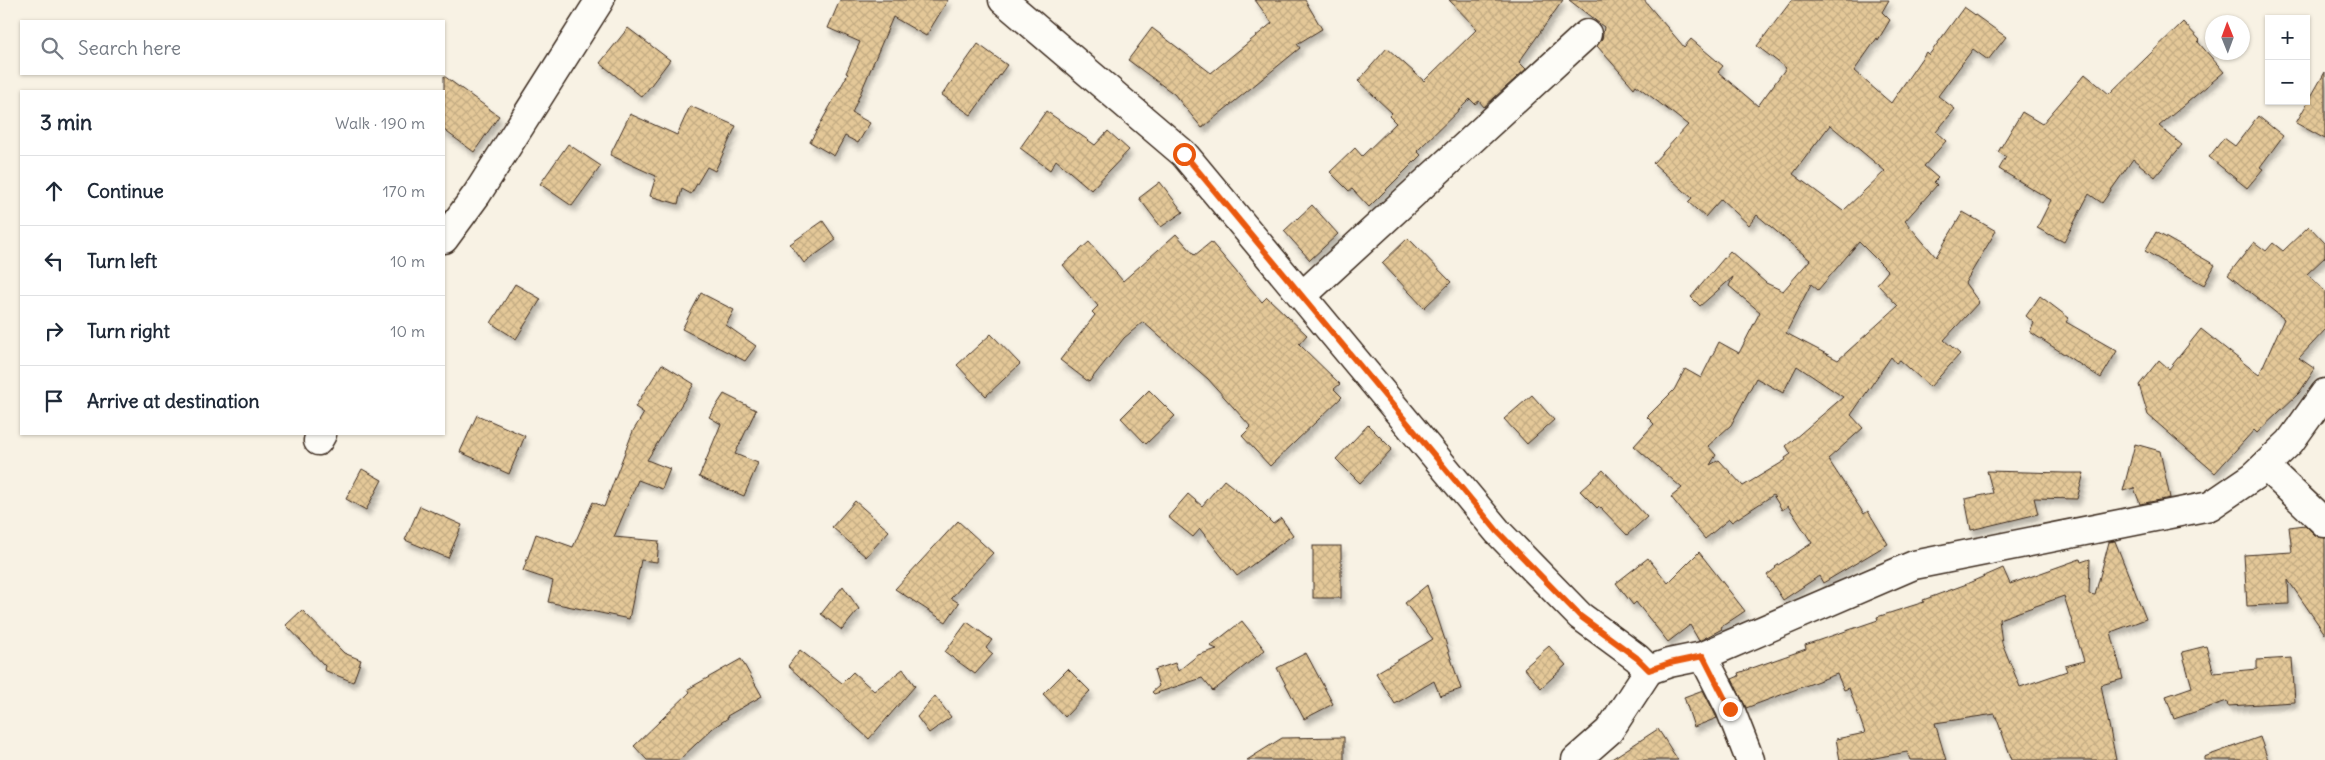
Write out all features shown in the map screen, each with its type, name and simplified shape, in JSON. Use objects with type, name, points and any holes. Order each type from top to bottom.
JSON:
[{"type":"street","points":[[445,238],[477,194],[600,0]]},
{"type":"street","points":[[1003,0],[1184,154],[1498,532],[1580,616],[1637,658],[1649,670]]},
{"type":"street","points":[[1303,295],[1587,34]]},
{"type":"street","points":[[1576,760],[1609,731],[1649,670],[1670,663],[1703,656],[1914,565],[2210,506],[2254,476],[2290,442],[2325,393]]},
{"type":"street","points":[[2265,466],[2325,523]]},
{"type":"street","points":[[1703,656],[1730,709],[1750,760]]},
{"type":"building","points":[[840,0],[948,0],[926,36],[893,17],[852,113],[870,123],[858,143],[845,136],[834,156],[810,142],[848,74],[846,73],[860,42],[828,28]]},
{"type":"building","points":[[1255,0],[1305,0],[1322,29],[1297,44],[1300,48],[1202,128],[1174,94],[1128,60],[1152,28],[1211,73],[1272,23]]},
{"type":"building","points":[[1449,0],[1563,0],[1519,62],[1526,69],[1484,107],[1479,101],[1475,104],[1470,99],[1417,151],[1421,155],[1369,207],[1352,189],[1349,191],[1330,172],[1355,148],[1362,156],[1396,123],[1389,116],[1392,113],[1358,81],[1387,48],[1424,81],[1477,29]]},
{"type":"building","points":[[1569,0],[1644,0],[1684,47],[1691,39],[1723,66],[1718,72],[1758,106],[1786,68],[1757,46],[1792,0],[1889,0],[1882,12],[1890,20],[1878,40],[1877,38],[1854,71],[1891,103],[1926,52],[1929,55],[1964,7],[2006,37],[1988,60],[1973,49],[1938,96],[1955,109],[1936,132],[1946,141],[1924,166],[1938,178],[1934,182],[1937,185],[1905,221],[1936,257],[1963,212],[1996,231],[1965,283],[1979,302],[1944,340],[1960,354],[1930,387],[1900,360],[1896,363],[1891,357],[1851,415],[1863,428],[1828,459],[1864,514],[1868,511],[1888,544],[1823,583],[1819,576],[1783,600],[1767,575],[1775,567],[1812,543],[1788,506],[1782,510],[1773,495],[1732,522],[1729,519],[1705,539],[1671,497],[1682,488],[1634,446],[1654,424],[1647,417],[1674,390],[1685,369],[1701,378],[1719,342],[1739,353],[1760,312],[1729,286],[1733,277],[1700,306],[1691,297],[1730,251],[1766,283],[1783,291],[1810,260],[1757,215],[1749,225],[1721,199],[1705,217],[1688,202],[1692,198],[1653,163],[1688,125],[1636,85],[1634,88],[1597,46],[1602,39],[1604,27]],"holes":[[[1830,125],[1885,171],[1843,211],[1793,174]],[[1859,242],[1888,271],[1877,284],[1898,306],[1838,360],[1786,333],[1811,284],[1818,290]],[[1797,366],[1843,397],[1786,446],[1791,454],[1785,458],[1786,460],[1743,486],[1719,460],[1710,465],[1716,455],[1708,446],[1731,425],[1756,378],[1783,393]]]},
{"type":"building","points":[[2183,22],[2200,40],[2198,42],[2205,50],[2205,60],[2214,60],[2224,72],[2159,126],[2182,145],[2155,177],[2133,159],[2102,203],[2089,194],[2064,242],[2037,228],[2051,200],[1999,169],[2006,157],[1998,152],[2022,112],[2042,124],[2085,74],[2109,94]]},
{"type":"building","points":[[628,28],[670,60],[642,97],[600,63]]},
{"type":"building","points":[[978,44],[1007,65],[971,115],[942,95]]},
{"type":"building","points":[[2325,72],[2325,139],[2296,123],[2306,105],[2310,105],[2310,98]]},
{"type":"building","points":[[444,76],[499,116],[474,152],[445,131]]},
{"type":"building","points":[[690,106],[736,126],[715,171],[707,167],[691,194],[682,189],[678,204],[650,196],[656,176],[610,155],[630,114],[677,135]]},
{"type":"building","points":[[1046,111],[1095,145],[1108,131],[1129,150],[1091,190],[1056,160],[1050,170],[1020,148]]},
{"type":"building","points":[[2258,116],[2283,136],[2260,167],[2263,169],[2247,188],[2209,157],[2224,138],[2235,146]]},
{"type":"building","points":[[568,144],[601,166],[572,206],[540,184]]},
{"type":"building","points":[[1160,182],[1183,212],[1161,227],[1139,198]]},
{"type":"building","points":[[1312,205],[1338,234],[1310,260],[1284,231]]},
{"type":"building","points":[[823,221],[836,240],[804,263],[790,244]]},
{"type":"building","points":[[2309,226],[2325,243],[2325,257],[2307,274],[2325,291],[2325,330],[2299,358],[2315,369],[2299,393],[2257,433],[2254,430],[2215,473],[2148,415],[2139,385],[2159,360],[2169,369],[2201,329],[2259,375],[2284,319],[2228,275],[2254,242],[2266,251],[2273,243],[2283,251]]},
{"type":"building","points":[[2156,232],[2215,265],[2204,285],[2145,251]]},
{"type":"building","points":[[1176,234],[1195,255],[1211,242],[1262,302],[1267,297],[1307,335],[1299,344],[1340,384],[1334,389],[1342,397],[1270,466],[1242,436],[1251,427],[1208,379],[1143,322],[1124,338],[1089,382],[1060,360],[1095,315],[1092,312],[1098,306],[1063,265],[1089,242],[1123,281]]},
{"type":"building","points":[[1408,238],[1451,282],[1424,308],[1382,263]]},
{"type":"building","points":[[515,284],[541,299],[516,339],[491,323]]},
{"type":"building","points":[[701,293],[734,310],[726,325],[756,346],[745,361],[682,329]]},
{"type":"building","points":[[2040,296],[2069,318],[2066,322],[2117,351],[2101,378],[2030,332],[2034,323],[2026,316]]},
{"type":"building","points":[[991,334],[1020,364],[986,396],[957,365]]},
{"type":"building","points":[[662,364],[694,384],[647,460],[670,469],[662,489],[638,480],[614,537],[659,541],[657,562],[641,560],[629,619],[548,602],[553,581],[523,571],[536,534],[573,547],[593,502],[604,507],[633,431],[644,413],[635,407]]},
{"type":"building","points":[[1149,390],[1175,416],[1146,444],[1121,418]]},
{"type":"building","points":[[724,394],[756,410],[735,454],[758,463],[744,496],[699,477],[721,424],[709,417]]},
{"type":"building","points":[[1532,395],[1554,420],[1527,444],[1504,419]]},
{"type":"building","points":[[477,415],[525,436],[509,474],[460,452]]},
{"type":"building","points":[[1368,425],[1392,449],[1360,483],[1336,459]]},
{"type":"building","points":[[2135,444],[2160,451],[2170,498],[2140,504],[2134,488],[2123,491]]},
{"type":"building","points":[[362,469],[382,480],[366,510],[346,499]]},
{"type":"building","points":[[1603,470],[1647,517],[1627,535],[1599,506],[1597,508],[1580,491]]},
{"type":"building","points":[[1987,471],[2084,473],[2077,499],[2034,498],[2038,514],[1971,530],[1965,499],[1993,493]]},
{"type":"building","points":[[1224,480],[1248,499],[1273,524],[1281,518],[1293,535],[1237,576],[1200,529],[1193,537],[1168,517],[1188,494],[1202,506]]},
{"type":"building","points":[[855,501],[889,531],[866,557],[832,527]]},
{"type":"building","points":[[420,506],[462,525],[448,558],[405,540]]},
{"type":"building","points":[[958,521],[993,553],[951,598],[959,603],[946,622],[895,589]]},
{"type":"building","points":[[2305,525],[2315,535],[2325,538],[2325,634],[2288,580],[2289,604],[2247,606],[2244,555],[2292,552],[2289,527]]},
{"type":"building","points":[[2115,541],[2146,619],[2111,632],[2123,679],[2101,685],[2116,760],[2012,760],[1995,714],[1935,723],[1946,760],[1910,760],[1907,752],[1864,760],[1840,760],[1836,739],[1865,733],[1849,688],[1844,690],[1837,674],[1746,708],[1732,679],[1739,676],[1738,673],[1806,649],[1805,645],[1878,620],[1877,617],[1924,602],[1923,600],[2003,568],[2010,584],[2080,559],[2081,562],[2090,559],[2089,594],[2095,595],[2109,542]],"holes":[[[2064,596],[2084,661],[2065,666],[2067,671],[2020,687],[2002,643],[1999,619]]]},
{"type":"building","points":[[1313,546],[1341,546],[1341,598],[1313,598]]},
{"type":"building","points":[[1699,552],[1745,611],[1721,627],[1722,629],[1699,641],[1690,625],[1668,642],[1636,602],[1633,605],[1616,583],[1648,558],[1668,583]]},
{"type":"building","points":[[1427,585],[1461,689],[1440,696],[1434,681],[1395,704],[1376,673],[1433,639],[1405,603]]},
{"type":"building","points":[[843,586],[859,609],[842,630],[821,614]]},
{"type":"building","points":[[302,610],[344,653],[361,660],[353,682],[324,670],[325,666],[286,625]]},
{"type":"building","points":[[1242,621],[1265,650],[1213,691],[1202,678],[1154,694],[1152,692],[1159,686],[1154,670],[1175,663],[1178,671],[1198,655],[1217,649],[1210,646]]},
{"type":"building","points":[[967,622],[992,640],[986,648],[993,654],[975,674],[945,652]]},
{"type":"building","points":[[1549,646],[1566,665],[1541,688],[1524,668]]},
{"type":"building","points":[[2206,646],[2214,673],[2257,669],[2257,660],[2292,658],[2295,702],[2228,706],[2227,701],[2174,719],[2166,696],[2192,687],[2182,652]]},
{"type":"building","points":[[800,650],[842,683],[853,672],[874,691],[903,669],[915,686],[869,739],[788,666]]},
{"type":"building","points":[[1306,653],[1333,704],[1304,719],[1277,668]]},
{"type":"building","points":[[741,659],[762,696],[727,716],[728,718],[713,728],[679,760],[647,760],[634,746],[690,692],[688,689]]},
{"type":"building","points":[[1068,669],[1090,691],[1065,717],[1043,694]]},
{"type":"building","points":[[1703,690],[1717,718],[1694,727],[1684,697]]},
{"type":"building","points":[[935,696],[951,717],[929,733],[917,717]]},
{"type":"building","points":[[1658,729],[1678,760],[1610,760]]},
{"type":"building","points":[[1344,737],[1344,760],[1247,760],[1282,738]]},
{"type":"building","points":[[2260,737],[2268,760],[2204,760],[2204,757]]},
{"type":"route","points":[[1184,154],[1498,532],[1580,616],[1637,658],[1649,670],[1670,663],[1703,656],[1730,709]]}]
